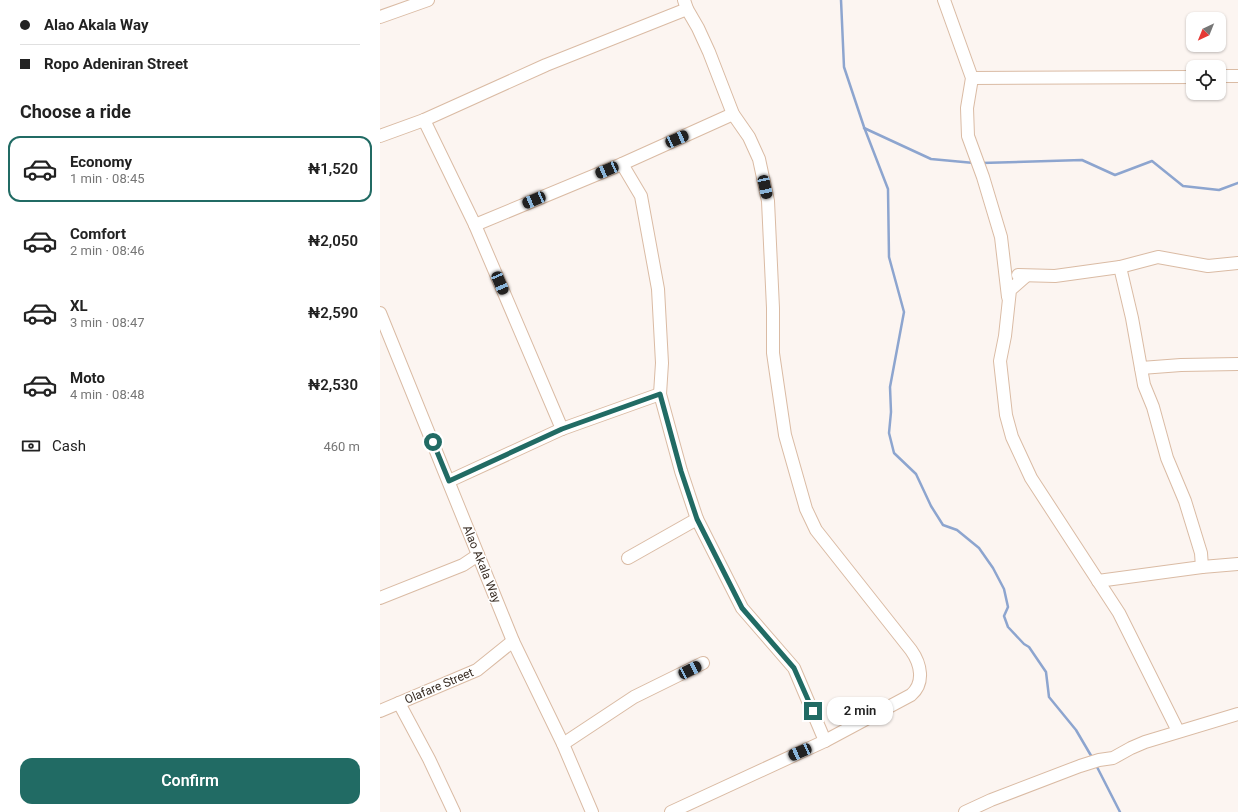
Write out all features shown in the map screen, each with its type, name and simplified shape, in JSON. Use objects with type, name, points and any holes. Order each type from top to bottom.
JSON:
[{"type":"street","points":[[380,17],[428,0]]},
{"type":"street","points":[[944,0],[972,78],[967,108],[968,136],[983,177],[1000,237],[1008,298]]},
{"type":"street","points":[[380,136],[424,120],[686,4],[709,52],[733,114],[749,137],[759,159],[768,201],[773,353],[785,435],[806,508],[816,530],[916,657],[919,665],[919,685],[911,695],[825,740],[671,812]]},
{"type":"street","points":[[1226,76],[1238,76]]},
{"type":"street","points":[[972,78],[1186,77]]},
{"type":"street","points":[[475,225],[622,164],[733,114]]},
{"type":"street","points":[[424,120],[475,225],[562,429]]},
{"type":"street","points":[[622,164],[641,196],[658,289],[662,363],[660,394],[681,471],[697,519],[742,608],[794,668],[825,740]]},
{"type":"street","points":[[1005,274],[1055,276],[1120,267],[1158,257],[1208,266],[1238,264]]},
{"type":"street","points":[[1120,267],[1132,318],[1144,385],[1153,407],[1167,458],[1194,530],[1201,553],[1202,567]]},
{"type":"street","points":[[1026,276],[1010,290],[1005,336],[1000,362],[1006,415],[1012,437],[1031,478],[1126,625],[1178,731]]},
{"type":"street","name":"Alao Akala Way","points":[[380,313],[513,641],[562,744],[592,812]]},
{"type":"street","points":[[1141,370],[1181,365],[1238,364]]},
{"type":"street","points":[[449,481],[562,429],[660,394]]},
{"type":"street","points":[[628,558],[697,519]]},
{"type":"street","points":[[380,598],[463,565],[478,555]]},
{"type":"street","points":[[1098,581],[1202,567],[1238,564]]},
{"type":"street","name":"Olafare Street","points":[[380,711],[477,670],[513,641]]},
{"type":"street","points":[[562,744],[634,697],[703,663]]},
{"type":"street","points":[[399,703],[429,759],[454,812]]},
{"type":"street","points":[[965,812],[991,800],[1083,765],[1099,760],[1113,758],[1136,745],[1238,714]]},
{"type":"waterway","points":[[841,0],[844,67],[864,127],[888,189],[889,257],[904,312],[890,387],[891,412],[889,433],[894,453],[916,474],[931,506],[943,525],[957,530],[979,548],[993,568],[1004,589],[1008,607],[1004,616],[1008,627],[1024,644],[1029,647],[1046,672],[1049,697],[1076,730],[1093,759]]},
{"type":"waterway","points":[[864,128],[931,159],[974,163]]},
{"type":"waterway","points":[[981,163],[1082,160],[1115,175],[1152,161],[1183,186],[1219,190],[1238,183]]},
{"type":"waterway","points":[[1096,765],[1120,812]]},
{"type":"route","points":[[433,442],[449,481],[562,429],[660,394],[681,471],[697,519],[742,608],[794,668],[813,711]]}]
